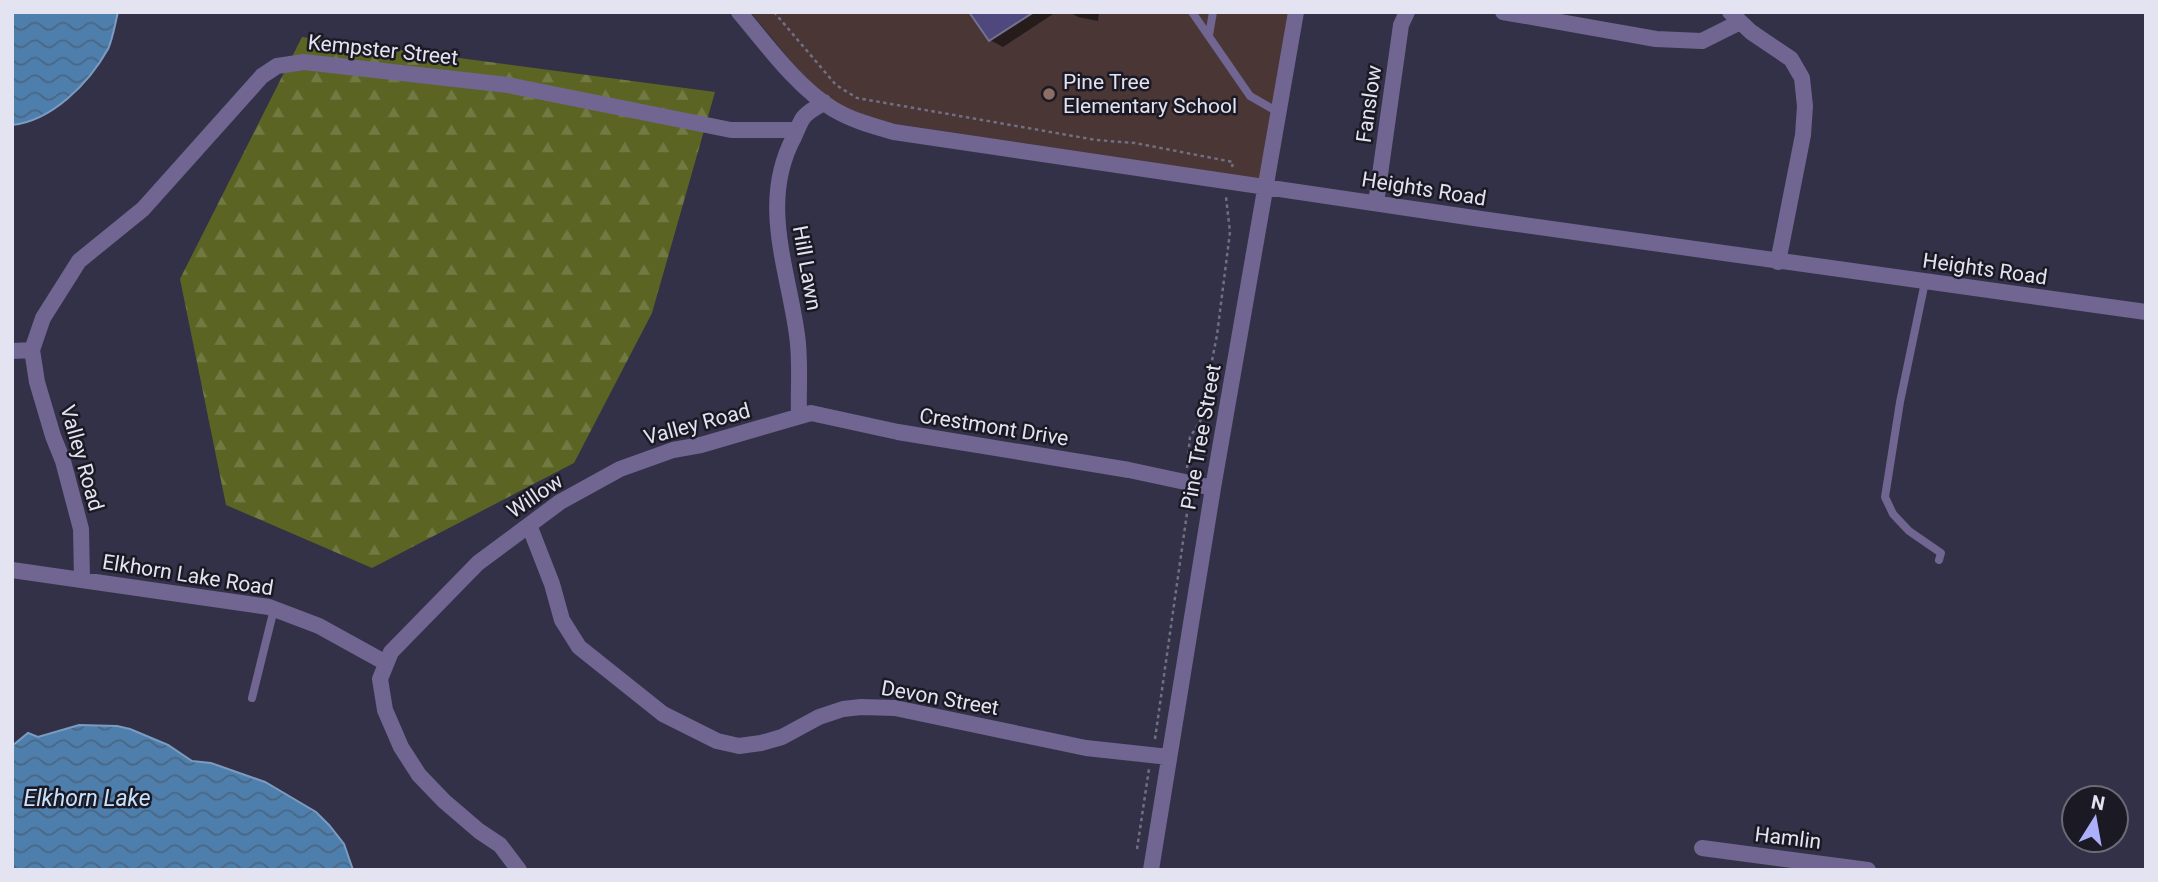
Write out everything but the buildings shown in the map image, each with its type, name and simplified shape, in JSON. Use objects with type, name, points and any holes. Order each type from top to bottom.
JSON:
[{"type":"street","name":"Heights Road","points":[[739,12],[801,83],[832,109],[894,132],[1265,188],[2146,313]]},
{"type":"street","name":"Pine Tree Street","points":[[1151,870],[1213,488],[1296,12]]},
{"type":"street","name":"Fanslow","points":[[1376,202],[1401,24],[1407,12]]},
{"type":"street","points":[[1503,12],[1656,39],[1702,41],[1735,17],[1791,59],[1802,78],[1805,106],[1803,135],[1778,262]]},
{"type":"street","name":"Kempster Street","points":[[32,350],[43,318],[79,261],[143,209],[246,92],[277,65],[304,62],[508,85],[731,130],[797,130]]},
{"type":"street","points":[[797,130],[804,116],[824,102]]},
{"type":"street","name":"Hill Lawn","points":[[797,130],[780,171],[776,211],[780,257],[797,336],[799,415]]},
{"type":"street","points":[[12,351],[32,350]]},
{"type":"street","name":"Valley Road","points":[[32,350],[37,382],[63,461],[81,529],[82,579]]},
{"type":"street","name":"Crestmont Drive","points":[[770,426],[811,413],[898,432],[1129,470],[1213,488]]},
{"type":"street","name":"Valley Road","points":[[636,463],[673,450],[770,426]]},
{"type":"street","name":"Willow","points":[[386,663],[391,652],[478,563],[561,502],[636,463]]},
{"type":"street","name":"Devon Street","points":[[529,525],[552,584],[562,620],[579,647],[663,713],[717,741],[739,746],[761,743],[782,737],[819,717],[843,709],[873,707],[895,708],[1086,748],[1169,757]]},
{"type":"street","name":"Elkhorn Lake Road","points":[[12,570],[274,609],[319,626],[386,663]]},
{"type":"street","points":[[386,663],[380,679],[385,710],[401,747],[419,775],[444,801],[500,845],[519,870]]},
{"type":"street","name":"Hamlin","points":[[1702,848],[1868,870]]},
{"type":"lane","points":[[1192,12],[1250,96],[1278,112]]},
{"type":"lane","points":[[1209,35],[1213,12]]},
{"type":"lane","points":[[1925,282],[1900,402],[1885,497],[1893,514],[1909,531],[1941,553],[1939,560]]},
{"type":"lane","points":[[252,698],[274,609]]},
{"type":"path","points":[[774,12],[825,73],[849,95],[1233,163],[1226,198],[1230,232],[1217,335],[1200,422],[1190,437],[1186,521],[1136,856]]},
{"type":"shaded area","name":"Pine Tree Elementary School","points":[[751,12],[1289,12],[1260,179],[878,121],[839,106],[807,81]]},
{"type":"green space","points":[[302,37],[715,92],[652,313],[574,463],[372,568],[226,505],[180,279]]},
{"type":"water","points":[[12,12],[118,12],[108,49],[80,87],[41,116],[12,125]]},
{"type":"water","name":"Elkhorn Lake","points":[[79,725],[130,729],[168,745],[192,761],[211,763],[265,782],[316,812],[329,825],[344,844],[353,870],[12,870],[12,746],[28,733],[38,737]]},
{"type":"place","name":"Pine Tree Elementary School","points":[[1049,94]]}]
